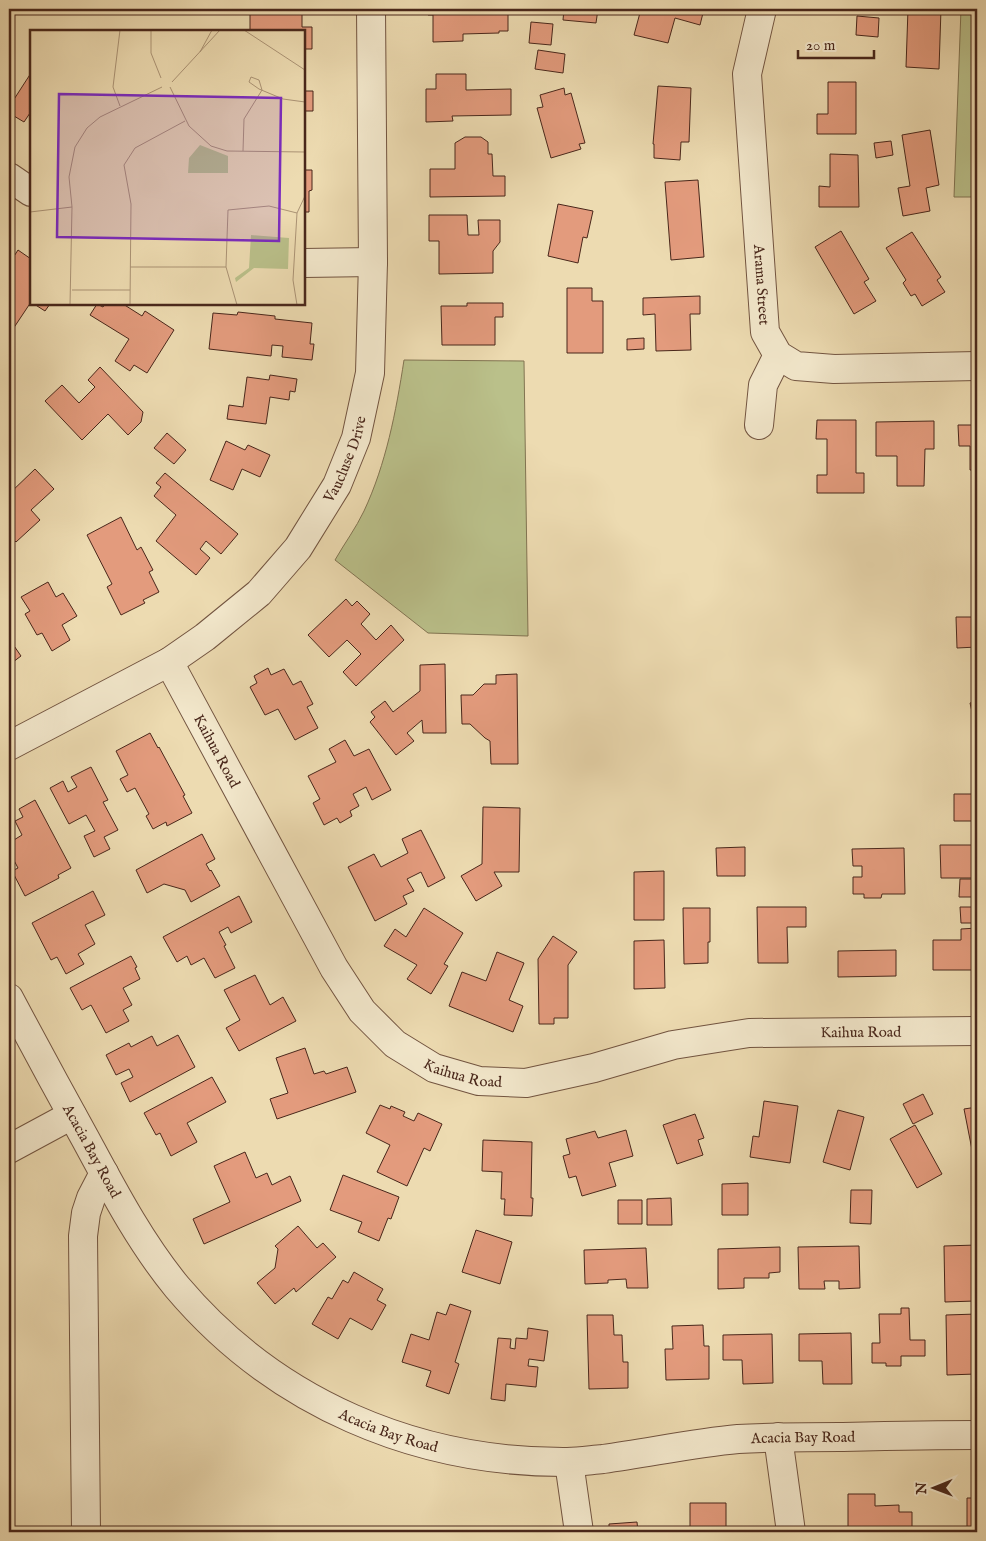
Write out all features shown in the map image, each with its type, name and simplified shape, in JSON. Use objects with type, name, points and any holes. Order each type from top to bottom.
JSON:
[{"type":"street","name":"Vaucluse Drive","points":[[9,746],[169,662],[205,637],[259,592],[298,548],[337,485],[356,438],[370,373],[372,262],[371,9]]},
{"type":"street","name":"Arama Street","points":[[762,9],[747,74],[765,332],[778,355]]},
{"type":"street","points":[[9,178],[30,191]]},
{"type":"street","points":[[305,263],[372,262]]},
{"type":"street","points":[[759,425],[763,385],[778,355],[796,366],[834,369],[977,366]]},
{"type":"street","name":"Kaihua Road","points":[[169,662],[334,968],[362,1011],[395,1044],[434,1068],[479,1081],[526,1083],[594,1068],[673,1045],[749,1033],[977,1031]]},
{"type":"street","name":"Acacia Bay Road","points":[[9,998],[138,1232],[177,1286],[202,1314],[232,1342],[292,1387],[360,1422],[434,1448],[509,1460],[570,1462],[620,1457],[736,1440],[778,1437],[977,1435]]},
{"type":"street","points":[[9,1148],[72,1114]]},
{"type":"street","points":[[86,1532],[83,1236],[86,1212],[104,1173]]},
{"type":"street","points":[[778,1437],[791,1532]]},
{"type":"street","points":[[570,1462],[579,1532]]},
{"type":"green space","points":[[961,9],[977,9],[977,197],[954,197]]},
{"type":"green space","points":[[404,360],[524,361],[528,636],[428,633],[335,560],[361,517],[372,493],[394,418]]},
{"type":"building","points":[[428,9],[508,9],[508,31],[463,34],[463,41],[433,42],[433,15],[428,15]]},
{"type":"building","points":[[564,9],[598,9],[596,23],[563,20]]},
{"type":"building","points":[[641,9],[704,9],[700,25],[675,18],[668,43],[634,35]]},
{"type":"building","points":[[841,9],[875,9],[875,12]]},
{"type":"building","points":[[908,9],[941,9],[939,69],[906,67]]},
{"type":"building","points":[[250,11],[302,11],[302,27],[312,27],[312,49],[305,49],[305,30],[250,30]]},
{"type":"building","points":[[857,16],[879,18],[878,37],[856,35]]},
{"type":"building","points":[[531,22],[553,24],[551,45],[529,43]]},
{"type":"building","points":[[538,50],[565,54],[563,73],[535,69]]},
{"type":"building","points":[[436,74],[466,74],[466,90],[511,89],[511,115],[452,116],[453,121],[426,122],[426,89],[436,89]]},
{"type":"building","points":[[30,75],[30,113],[24,122],[9,113],[9,107]]},
{"type":"building","points":[[828,82],[856,82],[856,134],[817,134],[817,114],[828,114]]},
{"type":"building","points":[[658,86],[691,88],[689,142],[681,142],[680,160],[654,158],[653,144]]},
{"type":"building","points":[[564,88],[565,95],[571,93],[585,143],[579,144],[581,149],[551,158],[537,108],[543,107],[540,95]]},
{"type":"building","points":[[305,91],[313,91],[313,111],[305,111]]},
{"type":"building","points":[[930,130],[939,185],[926,188],[930,211],[903,216],[898,188],[910,186],[902,135]]},
{"type":"building","points":[[465,137],[481,137],[488,142],[488,154],[492,154],[493,176],[505,176],[505,196],[430,197],[430,169],[455,169],[455,143]]},
{"type":"building","points":[[891,141],[893,155],[876,158],[874,143]]},
{"type":"building","points":[[830,154],[858,155],[859,207],[819,207],[819,186],[830,187]]},
{"type":"building","points":[[305,170],[312,170],[309,212],[305,212]]},
{"type":"building","points":[[698,180],[704,257],[671,260],[665,182]]},
{"type":"building","points":[[558,204],[593,211],[587,238],[583,237],[578,263],[548,256]]},
{"type":"building","points":[[429,215],[467,215],[468,235],[479,235],[478,220],[500,220],[500,242],[493,251],[493,273],[439,274],[439,241],[429,241]]},
{"type":"building","points":[[974,226],[977,226],[977,256],[974,256]]},
{"type":"building","points":[[841,231],[869,279],[864,282],[876,301],[854,314],[815,247]]},
{"type":"building","points":[[912,232],[941,277],[937,280],[945,292],[922,306],[915,294],[911,296],[903,283],[906,280],[886,248]]},
{"type":"building","points":[[18,250],[30,258],[30,304],[9,335],[9,274],[13,267],[9,264]]},
{"type":"building","points":[[567,288],[592,288],[592,301],[603,301],[603,353],[567,353]]},
{"type":"building","points":[[700,296],[700,314],[690,314],[691,350],[656,351],[655,314],[643,315],[643,298]]},
{"type":"building","points":[[467,303],[503,303],[503,317],[495,317],[495,345],[442,345],[441,306],[467,306]]},
{"type":"building","points":[[36,305],[49,305],[45,311]]},
{"type":"building","points":[[96,305],[103,307],[104,305],[125,305],[142,316],[145,311],[174,330],[147,373],[134,365],[130,371],[115,361],[129,339],[90,315]]},
{"type":"building","points":[[238,312],[312,323],[310,344],[314,344],[312,360],[282,357],[283,346],[272,345],[271,356],[209,349],[213,313],[237,315]]},
{"type":"building","points":[[644,338],[644,349],[627,350],[627,339]]},
{"type":"building","points":[[100,367],[143,412],[141,422],[128,435],[108,414],[82,440],[45,401],[62,385],[79,403],[95,387],[88,380]]},
{"type":"building","points":[[270,375],[297,379],[295,392],[290,391],[289,400],[270,397],[266,424],[227,419],[229,405],[243,407],[247,377],[269,380]]},
{"type":"building","points":[[817,420],[856,420],[856,473],[864,473],[864,493],[817,493],[817,475],[827,475],[827,439],[816,439]]},
{"type":"building","points":[[934,421],[934,449],[925,449],[924,486],[897,486],[897,456],[876,456],[876,422]]},
{"type":"building","points":[[958,425],[977,425],[977,470],[970,470],[970,446],[959,446]]},
{"type":"building","points":[[167,433],[186,450],[174,464],[154,448]]},
{"type":"building","points":[[226,441],[245,450],[248,445],[270,455],[260,477],[242,469],[233,490],[210,480]]},
{"type":"building","points":[[35,469],[54,489],[31,510],[40,520],[16,542],[9,537],[9,494]]},
{"type":"building","points":[[165,473],[238,534],[221,554],[206,541],[200,549],[210,558],[196,575],[156,541],[176,515],[154,496],[161,487],[156,483]]},
{"type":"building","points":[[121,517],[137,550],[141,547],[153,570],[149,572],[159,592],[143,600],[145,603],[121,615],[107,587],[112,584],[87,535]]},
{"type":"building","points":[[975,545],[977,545],[977,592],[975,592]]},
{"type":"building","points":[[48,582],[56,597],[63,593],[77,616],[62,625],[70,640],[52,651],[42,633],[37,635],[25,614],[30,611],[21,597]]},
{"type":"building","points":[[346,599],[352,606],[357,601],[370,614],[361,624],[376,640],[391,625],[404,640],[356,686],[343,672],[361,654],[347,640],[329,657],[308,635]]},
{"type":"building","points":[[956,617],[977,617],[977,647],[957,648]]},
{"type":"building","points":[[9,641],[21,656],[9,665]]},
{"type":"building","points":[[445,664],[446,733],[423,733],[422,720],[407,733],[414,741],[396,755],[370,722],[375,717],[371,712],[385,701],[393,712],[420,691],[420,665]]},
{"type":"building","points":[[268,668],[271,675],[284,669],[293,685],[301,681],[313,704],[307,707],[318,728],[295,740],[278,709],[265,715],[250,687],[257,683],[254,676]]},
{"type":"building","points":[[517,674],[518,764],[491,764],[490,741],[470,724],[462,724],[461,695],[473,695],[484,684],[496,684],[496,675]]},
{"type":"building","points":[[977,701],[977,729],[976,729],[970,703]]},
{"type":"building","points":[[150,733],[185,795],[183,796],[192,813],[167,826],[166,822],[153,829],[146,816],[149,814],[135,788],[127,792],[120,779],[128,775],[116,751]]},
{"type":"building","points":[[345,740],[354,756],[369,749],[391,790],[372,800],[366,787],[353,794],[359,806],[350,811],[352,816],[340,823],[337,818],[324,825],[313,803],[320,799],[308,776],[336,762],[329,749]]},
{"type":"building","points":[[91,767],[108,800],[103,802],[118,830],[104,837],[110,849],[94,857],[84,836],[95,831],[86,815],[69,824],[50,788],[63,781],[68,792],[77,787],[71,777]]},
{"type":"building","points":[[954,794],[975,794],[975,821],[954,821]]},
{"type":"building","points":[[35,800],[71,868],[58,875],[59,878],[25,896],[12,871],[18,868],[9,851],[9,843],[22,835],[15,821],[23,817],[19,809]]},
{"type":"building","points":[[483,807],[520,808],[519,872],[494,872],[502,886],[476,901],[461,876],[482,864]]},
{"type":"building","points":[[421,830],[445,878],[428,887],[421,872],[407,879],[414,891],[403,896],[407,904],[375,921],[348,867],[374,854],[381,867],[408,853],[402,839]]},
{"type":"building","points":[[202,834],[215,859],[206,864],[220,886],[191,902],[185,890],[164,884],[147,893],[136,870]]},
{"type":"building","points":[[940,845],[977,845],[977,878],[941,878]]},
{"type":"building","points":[[745,847],[745,876],[717,876],[716,848]]},
{"type":"building","points":[[904,848],[905,894],[882,894],[881,898],[864,898],[864,894],[853,894],[853,877],[862,877],[862,866],[853,866],[852,849]]},
{"type":"building","points":[[664,871],[664,920],[634,920],[634,872]]},
{"type":"building","points":[[960,879],[977,879],[977,897],[959,897]]},
{"type":"building","points":[[93,891],[105,915],[85,925],[95,944],[78,954],[84,964],[66,974],[57,957],[51,960],[32,923]]},
{"type":"building","points":[[239,896],[252,922],[231,933],[228,927],[219,932],[235,968],[215,978],[204,958],[191,965],[187,956],[177,962],[163,937]]},
{"type":"building","points":[[757,907],[806,907],[806,927],[787,927],[788,963],[758,963]]},
{"type":"building","points":[[960,907],[977,907],[977,923],[961,923]]},
{"type":"building","points":[[424,908],[463,933],[444,964],[448,966],[431,994],[407,979],[417,965],[384,946],[395,929],[406,937]]},
{"type":"building","points":[[683,908],[710,908],[708,963],[684,964]]},
{"type":"building","points":[[977,928],[977,970],[933,970],[933,940],[961,940],[961,929]]},
{"type":"building","points":[[553,936],[577,952],[568,965],[568,1018],[554,1018],[554,1024],[539,1024],[538,959]]},
{"type":"building","points":[[664,940],[665,988],[634,989],[634,941]]},
{"type":"building","points":[[896,950],[896,976],[838,977],[838,951]]},
{"type":"building","points":[[497,952],[524,963],[509,1000],[523,1006],[513,1032],[449,1006],[462,972],[486,981]]},
{"type":"building","points":[[131,956],[137,967],[135,968],[140,979],[123,988],[132,1005],[123,1010],[129,1021],[106,1033],[91,1005],[82,1010],[70,988]]},
{"type":"building","points":[[255,975],[270,1005],[283,997],[296,1021],[239,1051],[226,1028],[240,1020],[224,990]]},
{"type":"building","points":[[178,1035],[195,1067],[130,1102],[121,1083],[133,1077],[129,1069],[116,1075],[106,1055],[129,1043],[131,1047],[152,1036],[157,1046]]},
{"type":"building","points":[[305,1048],[314,1074],[324,1071],[326,1074],[347,1067],[356,1092],[277,1119],[270,1099],[288,1093],[276,1058]]},
{"type":"building","points":[[212,1077],[226,1102],[187,1123],[197,1142],[171,1156],[160,1133],[156,1135],[144,1113]]},
{"type":"building","points":[[923,1094],[933,1114],[913,1124],[903,1104]]},
{"type":"building","points":[[764,1101],[798,1106],[790,1163],[750,1157],[753,1136],[759,1137]]},
{"type":"building","points":[[380,1105],[390,1109],[391,1106],[405,1112],[403,1116],[414,1121],[418,1113],[442,1124],[430,1151],[424,1148],[407,1186],[377,1172],[390,1145],[366,1133]]},
{"type":"building","points":[[977,1107],[977,1159],[974,1160],[964,1109]]},
{"type":"building","points":[[838,1110],[864,1117],[850,1170],[823,1162]]},
{"type":"building","points":[[695,1114],[704,1138],[698,1140],[703,1155],[677,1164],[663,1125]]},
{"type":"building","points":[[915,1125],[942,1174],[917,1188],[890,1139]]},
{"type":"building","points":[[626,1130],[633,1156],[609,1163],[616,1186],[582,1196],[576,1176],[569,1178],[563,1156],[570,1154],[566,1139],[595,1131],[598,1138]]},
{"type":"building","points":[[483,1140],[532,1142],[532,1216],[504,1215],[505,1199],[501,1199],[502,1172],[482,1171]]},
{"type":"building","points":[[245,1152],[256,1178],[267,1173],[272,1185],[290,1176],[301,1201],[204,1244],[193,1219],[230,1202],[214,1166]]},
{"type":"building","points":[[343,1175],[399,1197],[391,1219],[388,1218],[379,1241],[358,1232],[362,1222],[330,1210]]},
{"type":"building","points":[[748,1183],[748,1215],[722,1215],[722,1184]]},
{"type":"building","points":[[851,1190],[872,1190],[871,1224],[850,1223]]},
{"type":"building","points":[[671,1198],[672,1225],[647,1225],[647,1199]]},
{"type":"building","points":[[618,1200],[642,1200],[642,1224],[618,1224]]},
{"type":"building","points":[[298,1226],[317,1248],[323,1243],[336,1257],[296,1292],[294,1288],[275,1304],[257,1283],[275,1268],[278,1249],[275,1246]]},
{"type":"building","points":[[476,1230],[512,1242],[500,1284],[462,1272]]},
{"type":"building","points":[[977,1245],[975,1301],[945,1302],[944,1246]]},
{"type":"building","points":[[859,1246],[860,1288],[839,1289],[839,1281],[824,1281],[825,1289],[799,1289],[798,1247]]},
{"type":"building","points":[[780,1247],[780,1272],[769,1273],[769,1278],[744,1278],[744,1288],[718,1289],[718,1249]]},
{"type":"building","points":[[646,1248],[648,1288],[627,1288],[626,1279],[608,1280],[608,1283],[585,1284],[584,1250]]},
{"type":"building","points":[[354,1272],[383,1289],[377,1300],[386,1305],[372,1330],[350,1318],[338,1339],[312,1324],[328,1297],[332,1299],[343,1280],[348,1283]]},
{"type":"building","points":[[450,1304],[471,1311],[455,1362],[459,1364],[449,1394],[426,1386],[431,1371],[402,1362],[411,1334],[429,1340],[437,1312],[446,1315]]},
{"type":"building","points":[[901,1308],[909,1308],[910,1340],[925,1340],[925,1356],[901,1356],[901,1366],[886,1366],[886,1363],[872,1363],[872,1343],[880,1343],[879,1314],[901,1314]]},
{"type":"building","points":[[977,1314],[977,1381],[976,1374],[947,1375],[946,1315]]},
{"type":"building","points":[[587,1315],[613,1315],[614,1335],[622,1335],[623,1362],[628,1362],[628,1388],[589,1389]]},
{"type":"building","points":[[703,1325],[704,1346],[709,1346],[709,1379],[666,1380],[665,1349],[673,1349],[672,1326]]},
{"type":"building","points":[[528,1328],[548,1331],[544,1361],[529,1359],[528,1366],[538,1367],[536,1387],[506,1384],[505,1401],[491,1399],[498,1338],[511,1339],[510,1348],[515,1349],[516,1338],[527,1339]]},
{"type":"building","points":[[851,1333],[852,1384],[823,1384],[822,1361],[799,1361],[799,1334]]},
{"type":"building","points":[[772,1334],[773,1383],[743,1384],[742,1360],[723,1360],[723,1335]]},
{"type":"building","points":[[848,1494],[875,1494],[875,1506],[899,1505],[899,1512],[912,1512],[912,1532],[848,1532]]},
{"type":"building","points":[[967,1498],[977,1498],[977,1532],[943,1532],[943,1528],[967,1527]]},
{"type":"building","points":[[690,1503],[726,1503],[726,1527],[722,1527],[722,1532],[690,1532]]},
{"type":"building","points":[[637,1522],[638,1532],[609,1532],[609,1524]]}]
